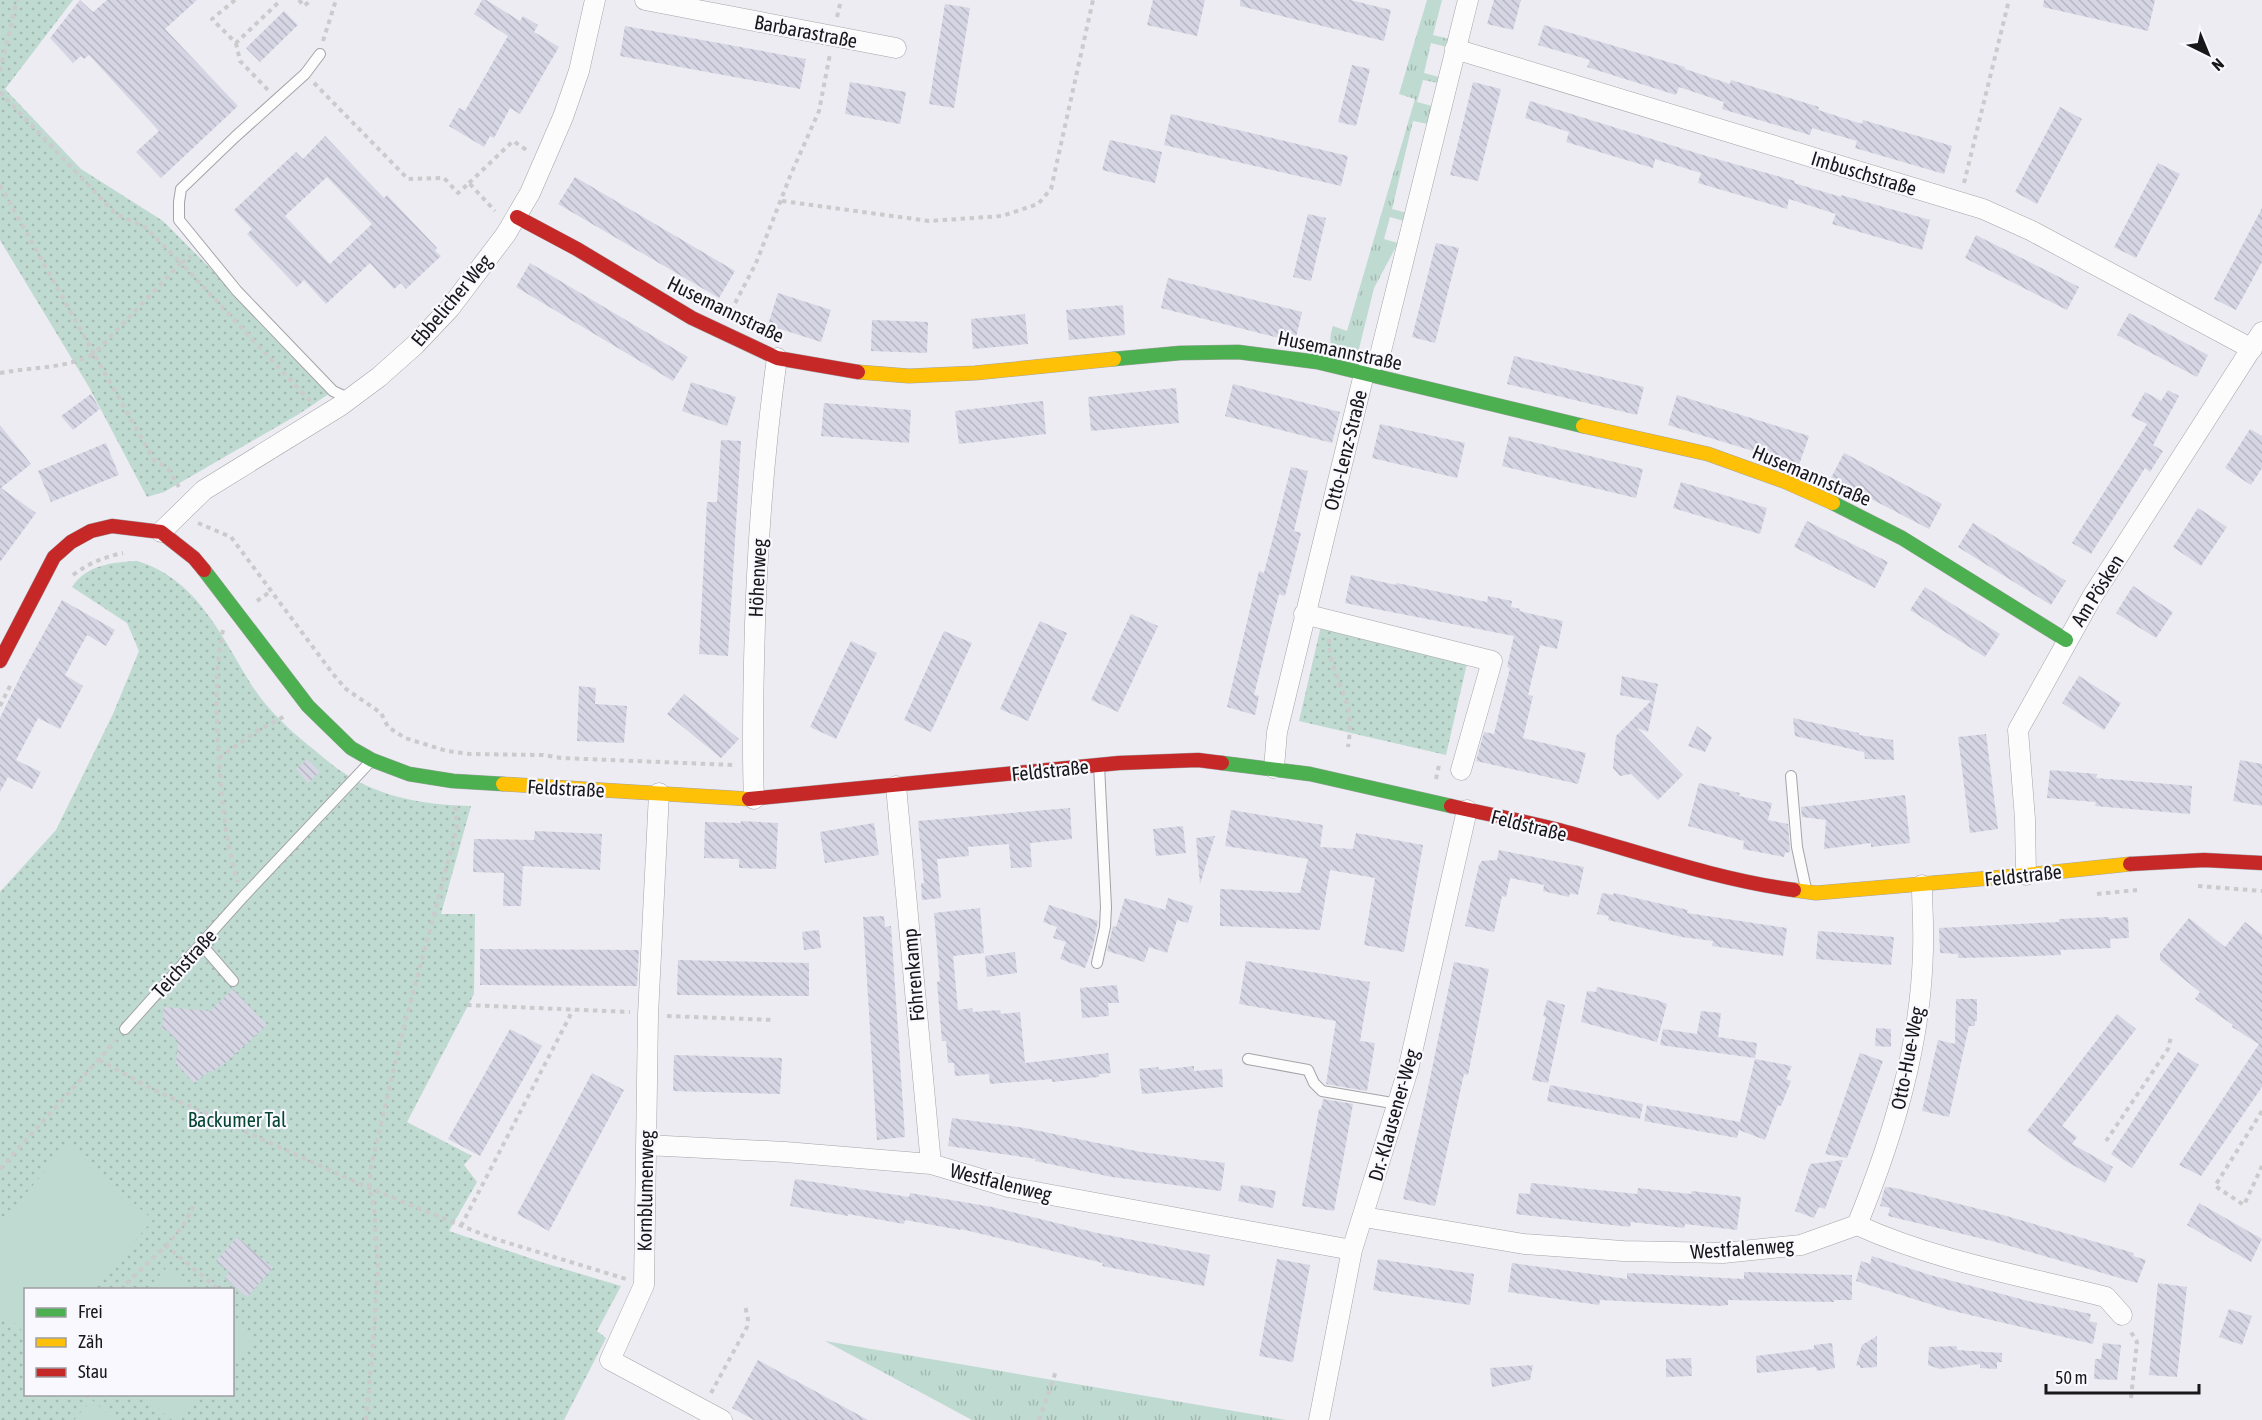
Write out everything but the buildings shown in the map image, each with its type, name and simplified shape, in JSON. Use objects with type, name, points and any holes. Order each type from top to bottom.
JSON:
[{"type":"main road","name":"Husemannstraße","points":[[514,222],[577,249],[692,318],[777,358],[855,372],[909,376],[998,371],[1180,353],[1238,352],[1303,359],[1707,454],[1786,482],[1860,515],[1902,538],[2066,640]]},
{"type":"main road","points":[[0,661],[54,557],[71,542],[91,531],[112,526],[161,532]]},
{"type":"main road","name":"Feldstraße","points":[[161,532],[194,558],[308,706],[351,748],[372,760],[409,774],[453,781],[754,799],[1099,765],[1198,760],[1274,768],[1558,830],[1700,872],[1756,885],[1816,893],[2026,876],[2124,864],[2204,860],[2262,863]]},
{"type":"street","name":"Ebbelicher Weg","points":[[161,532],[192,513],[204,490],[324,416],[379,377],[450,308],[514,222],[544,162],[579,71],[596,0]]},
{"type":"street","name":"Barbarastraße","points":[[645,0],[896,48]]},
{"type":"street","name":"Otto-Lenz-Straße","points":[[1274,768],[1277,732],[1364,374],[1380,355],[1468,0]]},
{"type":"street","name":"Imbuschstraße","points":[[1455,49],[1960,201],[2032,231],[2252,349]]},
{"type":"street","name":"Am Pösken","points":[[2026,876],[2019,730],[2066,640],[2092,597],[2262,332]]},
{"type":"street","name":"Höhenweg","points":[[754,799],[752,761],[755,598],[768,426],[777,358]]},
{"type":"street","points":[[1304,614],[1492,661],[1461,770]]},
{"type":"street","name":"Föhrenkamp","points":[[896,786],[931,1164]]},
{"type":"street","name":"Kornblumenweg","points":[[660,793],[648,1015],[644,1285],[610,1360],[702,1409]]},
{"type":"street","name":"Dr.-Klausener-Weg","points":[[1320,1420],[1352,1250],[1408,1070],[1467,810]]},
{"type":"street","name":"Otto-Hue-Weg","points":[[1857,1225],[1886,1149],[1906,1077],[1920,991],[1923,949],[1922,885]]},
{"type":"street","name":"Westfalenweg","points":[[646,1145],[785,1152],[931,1164],[1008,1186],[1352,1250]]},
{"type":"street","name":"Westfalenweg","points":[[1364,1217],[1524,1244],[1623,1251],[1723,1253],[1801,1245],[1857,1225]]},
{"type":"street","points":[[1857,1225],[1890,1240],[1928,1253],[2106,1298],[2122,1315]]},
{"type":"street","points":[[702,1409],[722,1420]]},
{"type":"lane","points":[[320,54],[305,74],[182,189],[179,220],[237,291],[333,392],[350,399]]},
{"type":"lane","name":"Teichstraße","points":[[125,1029],[243,897],[372,760]]},
{"type":"lane","points":[[1097,963],[1105,927],[1106,907],[1099,765]]},
{"type":"lane","points":[[1791,776],[1797,847],[1807,892]]},
{"type":"lane","points":[[201,945],[233,981]]},
{"type":"lane","points":[[1248,1059],[1308,1070],[1314,1083],[1322,1091],[1398,1104]]},
{"type":"path","points":[[0,70],[18,0]]},
{"type":"path","points":[[235,0],[212,19],[236,43],[240,61],[277,99]]},
{"type":"path","points":[[236,43],[281,0]]},
{"type":"path","points":[[299,0],[304,6],[311,0]]},
{"type":"path","points":[[320,54],[336,0]]},
{"type":"path","points":[[730,312],[756,263],[819,111],[841,0]]},
{"type":"path","points":[[782,201],[929,221],[1002,216],[1038,204],[1051,189],[1093,0]]},
{"type":"path","points":[[1960,201],[2009,0]]},
{"type":"path","points":[[305,74],[408,178],[444,178],[458,193],[513,141],[544,162]]},
{"type":"path","points":[[0,92],[116,214],[145,227],[324,416]]},
{"type":"path","points":[[469,183],[514,222]]},
{"type":"path","points":[[0,185],[154,460],[168,469],[192,513],[231,537],[333,674],[346,689],[381,713],[388,727],[405,738],[447,751],[470,754],[543,755],[561,759],[738,765],[752,761]]},
{"type":"path","points":[[0,373],[65,365],[78,362],[94,354],[181,263],[202,249]]},
{"type":"path","points":[[66,581],[87,564],[106,557],[133,553]]},
{"type":"path","points":[[1329,620],[1328,652],[1348,708],[1351,728],[1348,747]]},
{"type":"path","points":[[229,631],[224,624],[217,667],[219,758],[225,823],[243,897]]},
{"type":"path","points":[[0,706],[15,676]]},
{"type":"path","points":[[278,707],[293,722]]},
{"type":"path","points":[[219,758],[257,731],[285,716]]},
{"type":"path","points":[[366,1420],[375,1333],[378,1268],[374,1206],[369,1188],[371,1167],[400,1042],[457,828],[455,800],[462,802]]},
{"type":"path","points":[[2188,886],[2262,891]]},
{"type":"path","points":[[2095,894],[2142,889]]},
{"type":"path","points":[[468,1005],[774,1020]]},
{"type":"path","points":[[461,1226],[573,1010]]},
{"type":"path","points":[[0,1169],[125,1029]]},
{"type":"path","points":[[2106,1142],[2168,1049],[2171,1037]]},
{"type":"path","points":[[99,1060],[152,1089],[369,1188],[461,1226],[489,1237],[644,1285]]},
{"type":"path","points":[[2262,1111],[2215,1186],[2244,1205],[2262,1166]]},
{"type":"path","points":[[122,1288],[165,1245],[190,1215],[193,1206]]},
{"type":"path","points":[[165,1245],[218,1288]]},
{"type":"path","points":[[702,1409],[747,1327],[748,1320],[744,1305]]},
{"type":"path","points":[[2122,1315],[2137,1342],[2131,1398]]},
{"type":"path","points":[[1039,1420],[1056,1371]]},
{"type":"green space","points":[[0,0],[73,0],[5,89],[81,169],[163,221],[333,391],[299,414],[164,492],[147,497],[89,387],[0,240]]},
{"type":"green space","points":[[1427,0],[1442,0],[1433,35],[1449,39],[1447,47],[1431,43],[1424,73],[1439,77],[1438,83],[1423,80],[1417,102],[1432,106],[1428,124],[1413,121],[1392,209],[1407,213],[1404,221],[1390,217],[1384,239],[1398,243],[1374,288],[1357,357],[1334,349],[1330,341],[1331,334],[1333,326],[1347,331],[1415,99],[1399,94]]},
{"type":"green space","name":"Backumer Tal","points":[[137,561],[175,580],[204,609],[249,681],[269,708],[283,723],[339,770],[358,782],[389,794],[421,802],[471,806],[441,914],[475,914],[474,994],[407,1122],[472,1156],[464,1165],[477,1182],[449,1231],[621,1286],[597,1331],[606,1338],[564,1420],[0,1420],[0,892],[56,830],[113,714],[139,651],[127,623],[72,587],[92,569]]},
{"type":"green space","points":[[1321,626],[1468,659],[1446,755],[1299,721]]},
{"type":"green space","points":[[68,1145],[153,1220],[93,1288],[24,1288],[24,1332],[0,1311],[0,1223]]},
{"type":"green space","points":[[169,1265],[195,1288],[148,1288]]},
{"type":"green space","points":[[234,1323],[252,1340],[234,1361]]},
{"type":"green space","points":[[825,1341],[1286,1420],[972,1420]]},
{"type":"green space","points":[[144,1396],[203,1396],[181,1420],[172,1420]]},
{"type":"green space","points":[[92,1400],[115,1420],[74,1420]]},
{"type":"traffic: fast","points":[[1114,359],[1180,353],[1238,352],[1317,362],[1583,426]]},
{"type":"traffic: fast","points":[[1833,503],[1902,538],[2066,640]]},
{"type":"traffic: fast","points":[[204,570],[308,706],[351,748],[372,760],[409,774],[453,781],[503,784]]},
{"type":"traffic: fast","points":[[1222,763],[1310,774],[1451,806]]},
{"type":"traffic: slow","points":[[858,372],[909,376],[975,373],[1114,359]]},
{"type":"traffic: slow","points":[[1583,426],[1708,454],[1786,482],[1833,503]]},
{"type":"traffic: slow","points":[[503,784],[749,799]]},
{"type":"traffic: slow","points":[[1794,890],[1816,893],[2130,864]]},
{"type":"traffic: jam","points":[[517,217],[577,249],[692,318],[777,358],[858,372]]},
{"type":"traffic: jam","points":[[0,661],[54,557],[71,542],[91,531],[112,526],[161,532],[194,558],[204,570]]},
{"type":"traffic: jam","points":[[749,799],[1119,763],[1198,760],[1222,763]]},
{"type":"traffic: jam","points":[[1451,806],[1559,830],[1734,879],[1794,890]]},
{"type":"traffic: jam","points":[[2130,864],[2204,860],[2262,863]]}]
